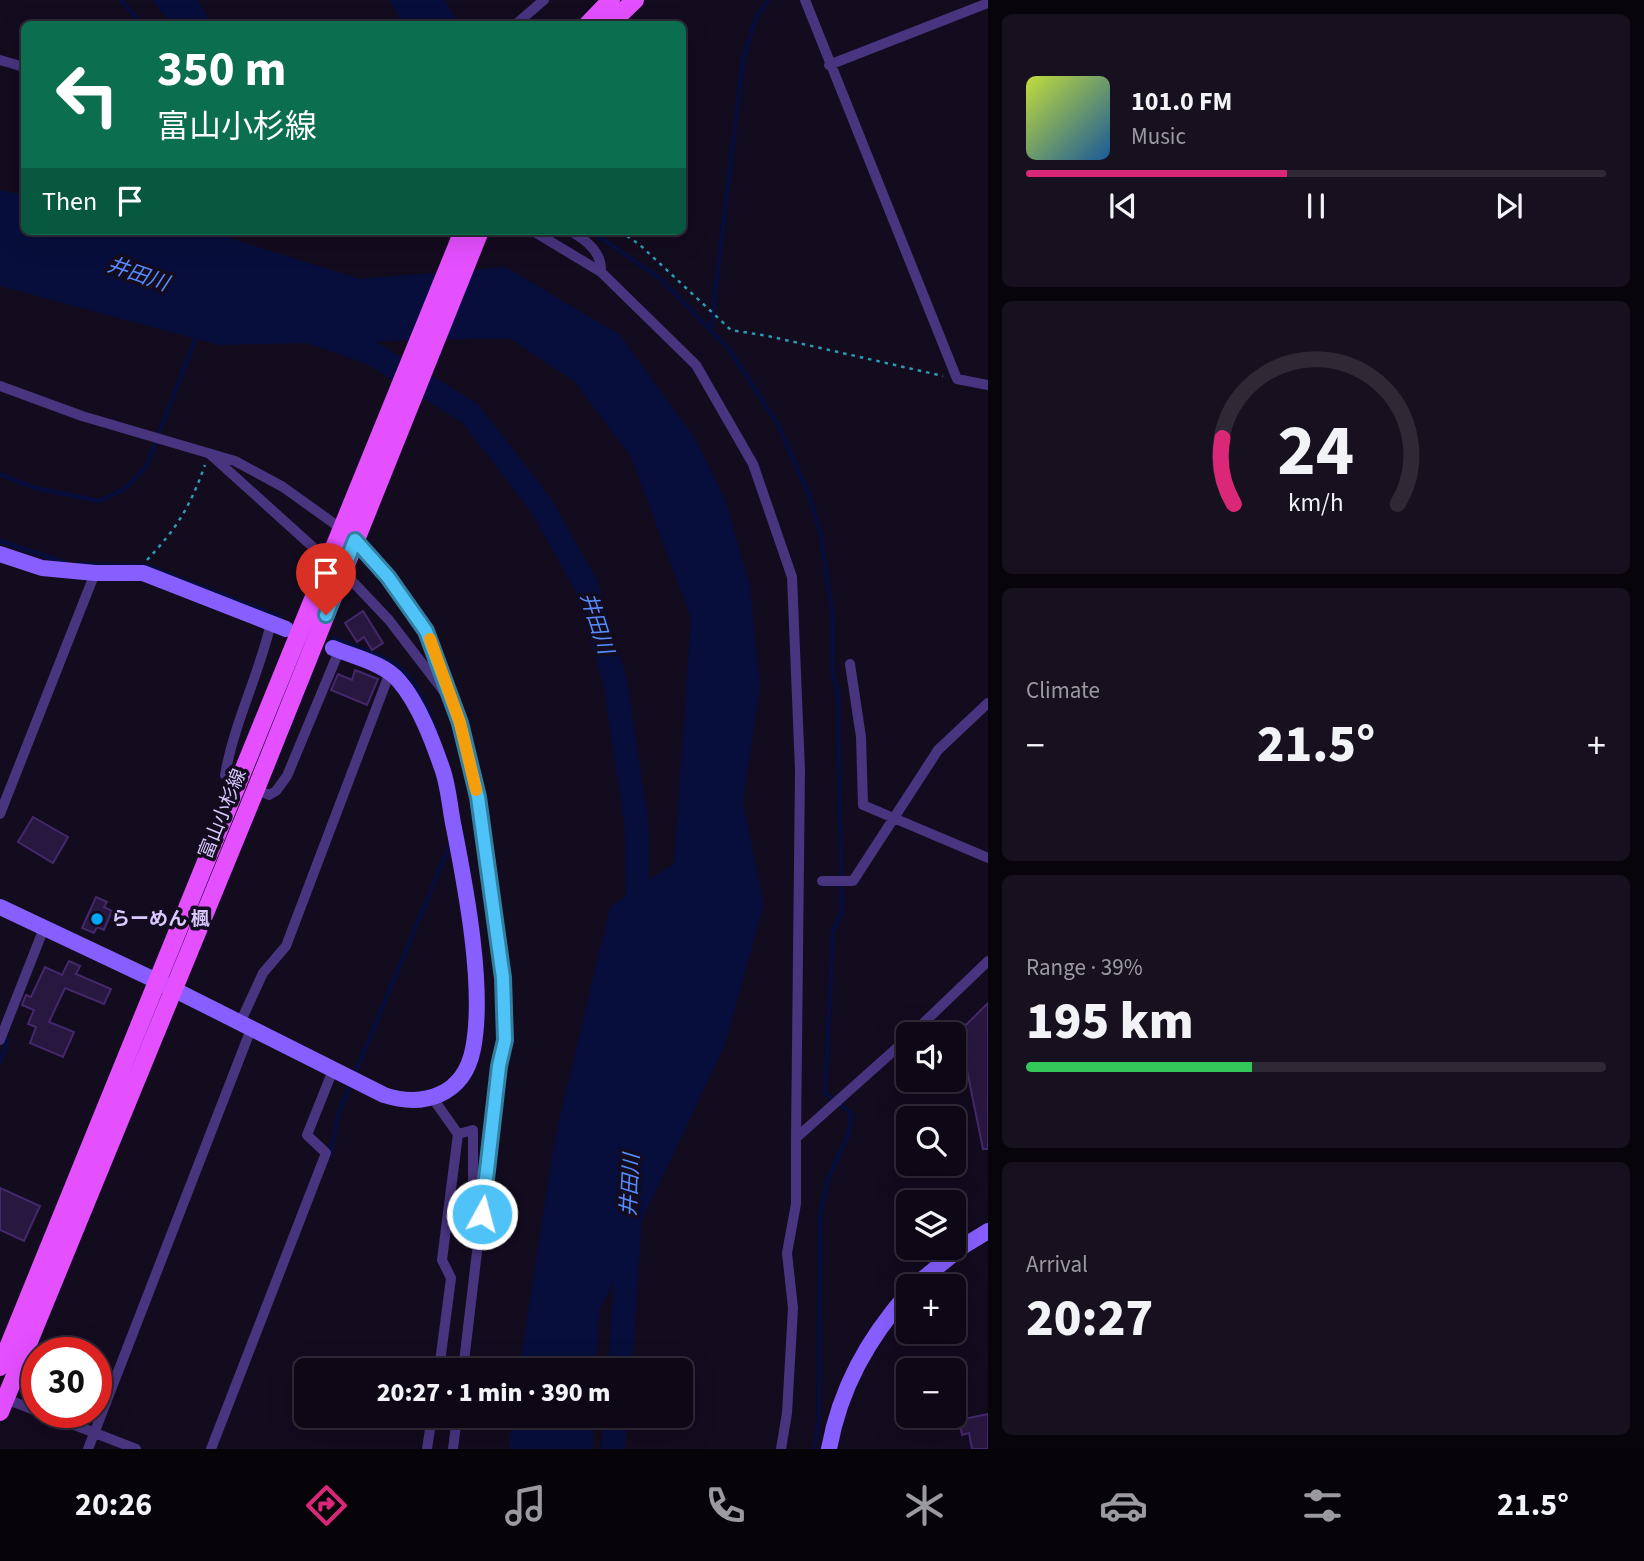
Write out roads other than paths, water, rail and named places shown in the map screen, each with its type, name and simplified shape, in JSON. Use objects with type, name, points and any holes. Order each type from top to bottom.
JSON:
[{"type":"main road","points":[[591,21],[611,0]]},
{"type":"main road","points":[[613,21],[635,0]]},
{"type":"main road","name":"富山小杉線","points":[[351,531],[462,235]]},
{"type":"main road","name":"富山小杉線","points":[[3,1405],[166,986],[351,531],[478,235]]},
{"type":"main road","name":"富山小杉線","points":[[0,1367],[166,986]]},
{"type":"street","points":[[520,21],[544,0]]},
{"type":"street","points":[[805,0],[957,379],[988,385]]},
{"type":"street","points":[[829,65],[988,3]]},
{"type":"street","points":[[0,60],[21,66]]},
{"type":"street","points":[[540,235],[601,271],[696,365],[753,464],[792,577],[800,770],[796,1203],[787,1253],[793,1308],[787,1413],[780,1449]]},
{"type":"street","points":[[578,235],[589,242],[601,262],[601,271]]},
{"type":"street","points":[[0,386],[82,416],[235,461],[283,487],[351,531],[426,631],[454,704],[478,797],[503,978],[505,1040],[499,1066],[464,1358]]},
{"type":"street","points":[[209,453],[314,548]]},
{"type":"street","points":[[0,554],[42,568],[95,573],[143,573],[279,626],[264,651],[229,748],[225,775],[269,795],[276,791],[287,776],[336,649],[390,672],[401,682],[422,721],[444,773],[459,855],[473,962],[476,1020],[473,1051],[462,1075],[434,1100],[404,1101],[333,1070],[0,907]]},
{"type":"street","points":[[0,814],[95,573]]},
{"type":"street","points":[[352,581],[388,621],[454,704]]},
{"type":"street","points":[[850,664],[861,737],[863,805],[988,858]]},
{"type":"street","points":[[88,1449],[246,1026],[263,973],[286,946],[390,672]]},
{"type":"street","points":[[822,881],[853,881],[939,750],[988,703]]},
{"type":"street","points":[[0,1040],[44,928]]},
{"type":"street","points":[[924,1022],[988,961]]},
{"type":"street","points":[[796,1139],[896,1049]]},
{"type":"street","points":[[211,1449],[326,1153],[307,1135],[333,1070]]},
{"type":"street","points":[[434,1100],[458,1134],[442,1259],[451,1278],[441,1358]]},
{"type":"street","points":[[458,1134],[473,1130],[473,1218],[479,1240]]},
{"type":"street","points":[[929,1274],[962,1247],[988,1231]]},
{"type":"street","points":[[829,1449],[845,1391],[866,1347],[896,1308]]},
{"type":"street","points":[[3,1405],[21,1408]]},
{"type":"street","points":[[82,1428],[136,1449]]},
{"type":"street","points":[[427,1449],[430,1428]]},
{"type":"street","points":[[453,1449],[456,1428]]},
{"type":"water","points":[[152,0],[198,0],[209,21],[170,21]]},
{"type":"water","points":[[390,0],[445,0],[457,21],[400,21]]},
{"type":"water","points":[[0,190],[21,194],[21,235],[220,235],[360,279],[506,267],[620,335],[695,438],[726,501],[750,587],[760,688],[743,803],[764,904],[725,1045],[599,1312],[597,1358],[521,1358],[555,1138],[610,907],[674,863],[691,618],[631,457],[574,381],[509,338],[219,345],[0,286]]},
{"type":"water","points":[[512,1428],[594,1428],[593,1449],[509,1449]]},
{"type":"waterway","points":[[121,0],[139,21]]},
{"type":"waterway","points":[[711,327],[743,60],[756,18],[768,0]]},
{"type":"waterway","points":[[597,235],[661,279],[729,349],[777,423],[808,492],[821,535],[833,619],[833,676],[838,691],[842,912],[833,932],[825,1093],[851,1113],[849,1133],[829,1177],[820,1215],[819,1420],[814,1449]]},
{"type":"waterway","name":"井田川","points":[[308,331],[370,352],[470,413],[541,505],[586,585],[615,681],[637,828],[638,922]]},
{"type":"waterway","points":[[0,474],[35,488],[100,501],[125,489],[146,467],[197,335]]},
{"type":"waterway","points":[[0,541],[66,563]]},
{"type":"waterway","points":[[78,564],[148,566],[280,617]]},
{"type":"waterway","points":[[333,638],[388,660],[410,677],[419,691],[436,732]]},
{"type":"waterway","points":[[330,1156],[338,1115],[451,842]]},
{"type":"waterway","points":[[0,1062],[8,1040]]},
{"type":"waterway","name":"井田川","points":[[621,1358],[630,1217]]},
{"type":"waterway","name":"井田川","points":[[613,1449],[615,1428]]},
{"type":"place","name":"らーめん 楓","points":[[97,919]]}]
